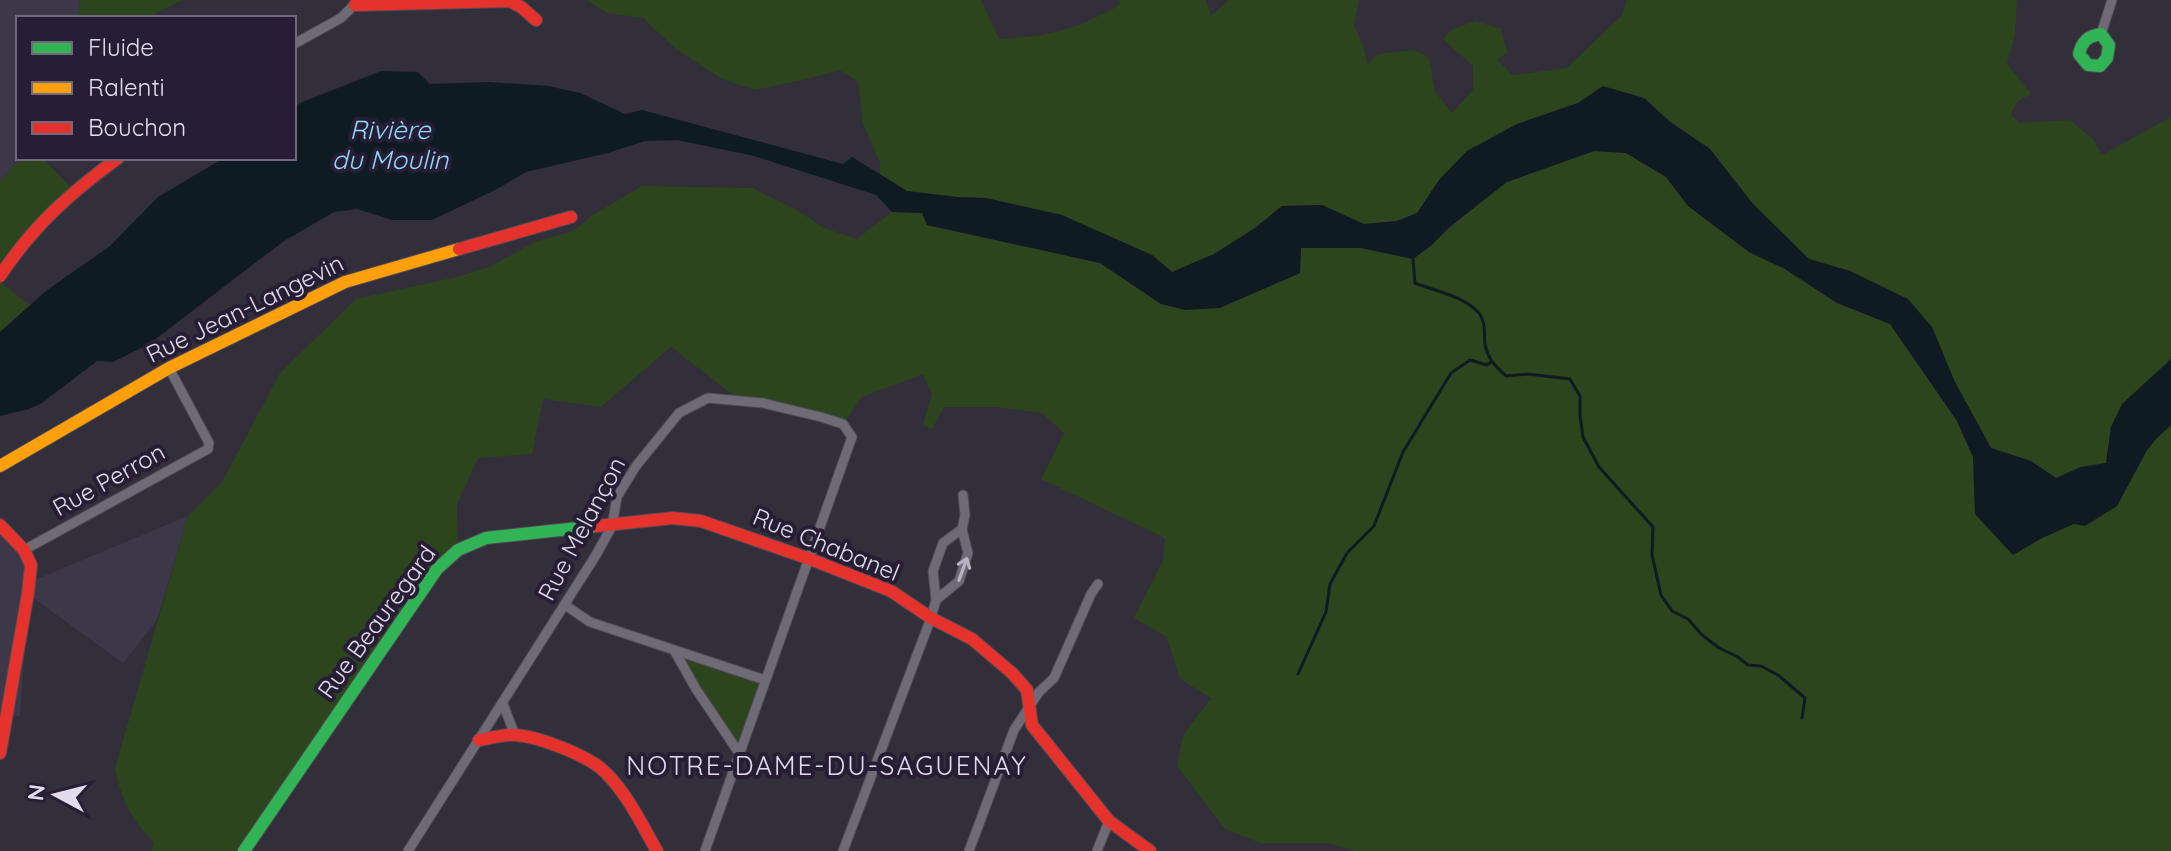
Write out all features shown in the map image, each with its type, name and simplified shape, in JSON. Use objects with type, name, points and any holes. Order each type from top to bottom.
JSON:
[{"type":"street","points":[[2101,34],[2112,0]]},
{"type":"street","points":[[296,43],[341,18],[357,2],[510,1],[536,20]]},
{"type":"street","points":[[0,276],[25,240],[58,205],[115,160]]},
{"type":"street","name":"Rue Jean-Langevin","points":[[0,466],[169,368],[345,282],[571,217]]},
{"type":"street","name":"Rue Perron","points":[[24,550],[208,449],[209,443],[169,368]]},
{"type":"street","name":"Rue Melançon","points":[[408,851],[612,526],[617,497],[636,466],[679,413],[708,398],[763,403],[843,424],[852,437],[810,559]]},
{"type":"street","points":[[936,600],[959,581],[968,553],[962,529],[965,515],[963,495]]},
{"type":"street","name":"Rue Chabanel","points":[[612,526],[673,518],[701,521],[891,591],[931,618],[972,639],[1027,690],[1032,725],[1109,821],[1150,851]]},
{"type":"street","points":[[0,525],[24,550],[31,565],[1,746]]},
{"type":"street","name":"Rue Beauregard","points":[[244,851],[437,569],[458,550],[486,538],[612,526]]},
{"type":"street","points":[[843,851],[931,618],[936,600],[933,571],[943,543],[962,529]]},
{"type":"street","points":[[705,851],[810,559]]},
{"type":"street","points":[[969,851],[1014,730],[1039,692],[1054,678],[1098,584]]},
{"type":"street","points":[[565,605],[590,622],[765,680]]},
{"type":"street","points":[[674,650],[739,753]]},
{"type":"street","points":[[503,704],[515,735]]},
{"type":"street","points":[[479,740],[515,735],[533,739],[600,768],[632,809],[657,851]]},
{"type":"street","points":[[1097,851],[1109,821]]},
{"type":"shaded area","points":[[0,0],[80,0],[78,16],[16,16],[16,160],[20,160],[0,181]]},
{"type":"shaded area","points":[[188,516],[157,620],[123,663],[28,594],[20,716],[0,714],[0,531],[24,550],[30,582]]},
{"type":"green space","points":[[80,0],[182,0],[150,16],[78,16]]},
{"type":"green space","points":[[587,0],[981,0],[999,39],[1034,36],[1076,26],[1121,4],[1117,0],[1206,0],[1211,16],[1229,0],[1359,0],[1354,25],[1367,64],[1378,54],[1413,50],[1429,57],[1435,92],[1452,113],[1473,90],[1473,66],[1443,39],[1451,30],[1475,21],[1501,29],[1507,53],[1497,59],[1512,75],[1567,68],[1622,15],[1627,0],[2017,0],[2015,35],[2007,64],[2031,94],[2017,102],[2011,114],[2019,123],[2070,120],[2093,139],[2102,155],[2171,117],[2171,359],[2111,427],[2106,463],[2081,467],[2056,478],[2031,461],[1991,448],[1955,382],[1850,271],[1809,259],[1753,204],[1710,149],[1644,98],[1603,87],[1578,103],[1517,124],[1467,151],[1439,180],[1417,213],[1397,221],[1364,224],[1322,205],[1282,206],[1255,228],[1214,254],[1172,272],[1152,255],[1018,206],[986,198],[907,191],[880,174],[880,163],[863,124],[858,81],[839,70],[755,90],[722,79],[676,49],[643,18],[607,13]]},
{"type":"green space","points":[[1594,151],[1626,153],[1666,177],[1688,206],[1749,252],[1785,269],[1837,303],[1890,324],[1957,421],[1973,457],[1975,514],[2013,555],[2074,523],[2127,488],[2147,450],[2171,425],[2171,851],[1357,851],[1327,843],[1260,843],[1225,829],[1177,766],[1183,735],[1211,698],[1180,679],[1167,637],[1134,618],[1163,561],[1165,538],[1041,479],[1064,433],[1042,413],[996,407],[944,407],[932,429],[923,425],[932,394],[923,374],[862,397],[843,424],[741,401],[671,347],[601,407],[543,399],[532,454],[478,458],[457,504],[458,550],[437,569],[244,851],[152,851],[154,842],[133,817],[120,790],[115,768],[188,516],[222,482],[280,373],[356,299],[489,267],[537,241],[573,231],[593,215],[642,186],[752,188],[797,210],[824,228],[857,239],[892,212],[922,213],[927,225],[1100,263],[1161,304],[1278,282],[1300,273],[1300,248],[1361,248],[1413,259],[1505,183],[1536,169]]},
{"type":"green space","points":[[20,160],[48,160],[46,162],[74,190],[0,265],[0,181]]},
{"type":"green space","points":[[0,282],[30,305],[0,332]]},
{"type":"green space","points":[[674,650],[765,680],[739,753]]},
{"type":"water","name":"Rivière du Moulin","points":[[381,71],[418,72],[430,84],[489,82],[548,86],[580,93],[625,114],[642,110],[843,164],[852,157],[907,191],[986,198],[1062,215],[1152,255],[1172,272],[1214,254],[1255,228],[1282,206],[1322,205],[1364,224],[1397,221],[1417,213],[1439,180],[1467,151],[1517,124],[1578,103],[1603,86],[1644,98],[1670,122],[1710,149],[1753,204],[1809,259],[1850,271],[1908,299],[1932,327],[1955,382],[1991,448],[2031,461],[2056,478],[2081,467],[2106,463],[2111,427],[2122,404],[2171,359],[2171,425],[2147,450],[2117,506],[2085,526],[2074,524],[2013,555],[1975,514],[1973,457],[1957,421],[1890,324],[1837,303],[1785,269],[1749,252],[1688,206],[1666,177],[1626,153],[1594,151],[1507,182],[1413,259],[1361,248],[1301,248],[1300,273],[1220,308],[1185,310],[1161,304],[1100,263],[927,225],[922,213],[892,212],[876,195],[754,156],[677,140],[645,141],[526,172],[432,220],[392,220],[357,209],[334,212],[284,241],[149,344],[113,362],[97,361],[42,403],[0,416],[0,332],[46,291],[110,246],[158,197],[221,160],[296,160],[296,106]]},
{"type":"waterway","points":[[1413,259],[1415,283],[1457,298],[1479,313],[1484,324],[1488,354],[1506,376],[1528,374],[1570,379],[1580,396],[1583,437],[1599,467],[1653,527],[1652,555],[1661,595],[1672,611],[1688,619],[1719,648],[1748,665],[1761,666],[1778,675],[1805,698],[1802,718]]},
{"type":"waterway","points":[[1298,674],[1326,612],[1330,584],[1347,553],[1374,526],[1403,452],[1451,373],[1470,360],[1487,365],[1491,362]]},
{"type":"traffic: fast","points":[[2101,34],[2109,45],[2107,58],[2100,66],[2088,65],[2079,54],[2080,49],[2086,40],[2101,34]]},
{"type":"traffic: fast","points":[[244,851],[437,569],[458,550],[486,538],[597,526]]},
{"type":"traffic: slow","points":[[0,466],[169,368],[345,282],[459,249]]},
{"type":"traffic: jam","points":[[355,5],[510,1],[536,20]]},
{"type":"traffic: jam","points":[[0,276],[53,211],[115,160]]},
{"type":"traffic: jam","points":[[459,249],[571,217]]},
{"type":"traffic: jam","points":[[597,526],[673,518],[701,521],[891,591],[931,618],[972,639],[1012,673],[1027,690],[1032,725],[1109,821],[1150,851]]},
{"type":"traffic: jam","points":[[0,525],[24,550],[31,565],[0,753]]},
{"type":"traffic: jam","points":[[479,740],[516,735],[538,739],[589,760],[606,773],[621,791],[657,851]]},
{"type":"district","name":"NOTRE-DAME-DU-SAGUENAY","points":[[827,766]]}]
